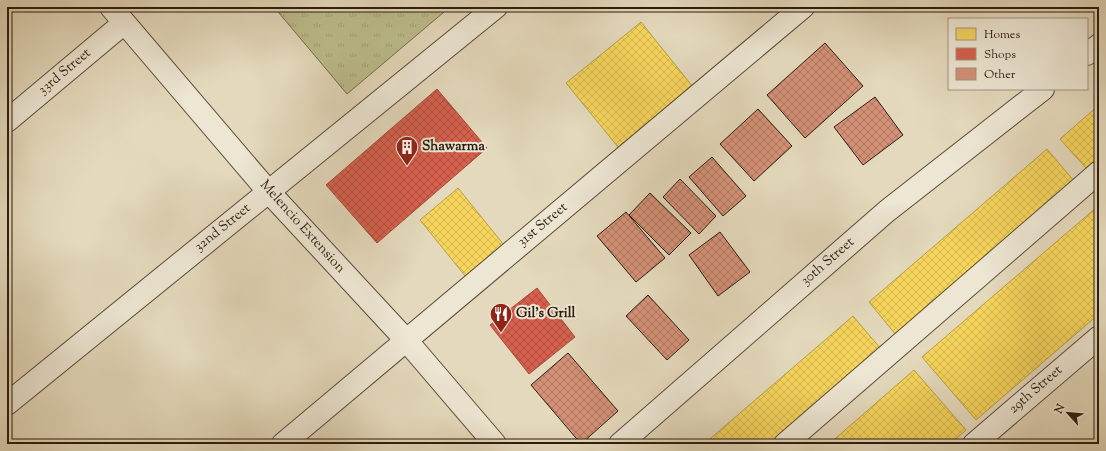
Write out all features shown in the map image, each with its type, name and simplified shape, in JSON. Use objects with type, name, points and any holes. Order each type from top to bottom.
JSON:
[{"type":"street","name":"31st Street","points":[[283,444],[803,7]]},
{"type":"street","name":"32nd Street","points":[[7,404],[493,8]]},
{"type":"street","name":"Melencio Extension","points":[[117,15],[268,191],[406,340],[495,444]]},
{"type":"street","name":"33rd Street","points":[[7,121],[117,15]]},
{"type":"street","points":[[1088,53],[1099,45]]},
{"type":"street","name":"30th Street","points":[[620,444],[887,211],[1042,90]]},
{"type":"street","points":[[785,444],[1099,172]]},
{"type":"street","name":"29th Street","points":[[974,444],[1099,337]]},
{"type":"green space","points":[[274,7],[450,7],[347,94]]},
{"type":"building: Homes","points":[[641,22],[693,87],[618,147],[566,83]]},
{"type":"building: Homes","points":[[1099,105],[1099,157],[1086,168],[1060,139]]},
{"type":"building: Homes","points":[[1047,149],[1075,182],[896,335],[869,302]]},
{"type":"building: Homes","points":[[458,188],[508,250],[470,282],[420,220]]},
{"type":"building: Homes","points":[[1097,207],[1099,209],[1099,314],[976,420],[922,357]]},
{"type":"building: Homes","points":[[853,316],[881,349],[771,444],[704,444]]},
{"type":"building: Homes","points":[[914,370],[966,430],[950,444],[829,444]]},
{"type":"building: Shops","name":"Shawarma","points":[[437,89],[487,148],[377,243],[326,185]]},
{"type":"building: Shops","points":[[537,288],[575,337],[529,374],[490,325]]},
{"type":"building: Other","points":[[825,43],[863,86],[805,138],[767,95]]},
{"type":"building: Other","points":[[875,97],[903,135],[863,165],[834,127]]},
{"type":"building: Other","points":[[758,109],[792,146],[754,181],[720,144]]},
{"type":"building: Other","points":[[712,157],[746,196],[723,216],[689,177]]},
{"type":"building: Other","points":[[680,179],[716,216],[699,234],[663,197]]},
{"type":"building: Other","points":[[650,193],[691,233],[669,255],[629,215]]},
{"type":"building: Other","points":[[626,212],[665,258],[636,282],[597,236]]},
{"type":"building: Other","points":[[720,232],[750,272],[718,296],[689,255]]},
{"type":"building: Other","points":[[648,295],[689,340],[667,360],[626,316]]},
{"type":"building: Other","points":[[568,353],[618,411],[581,444],[531,385]]},
{"type":"place","name":"Shawarma","points":[[407,166]]},
{"type":"place","name":"Gil's Grill","points":[[501,334]]}]
